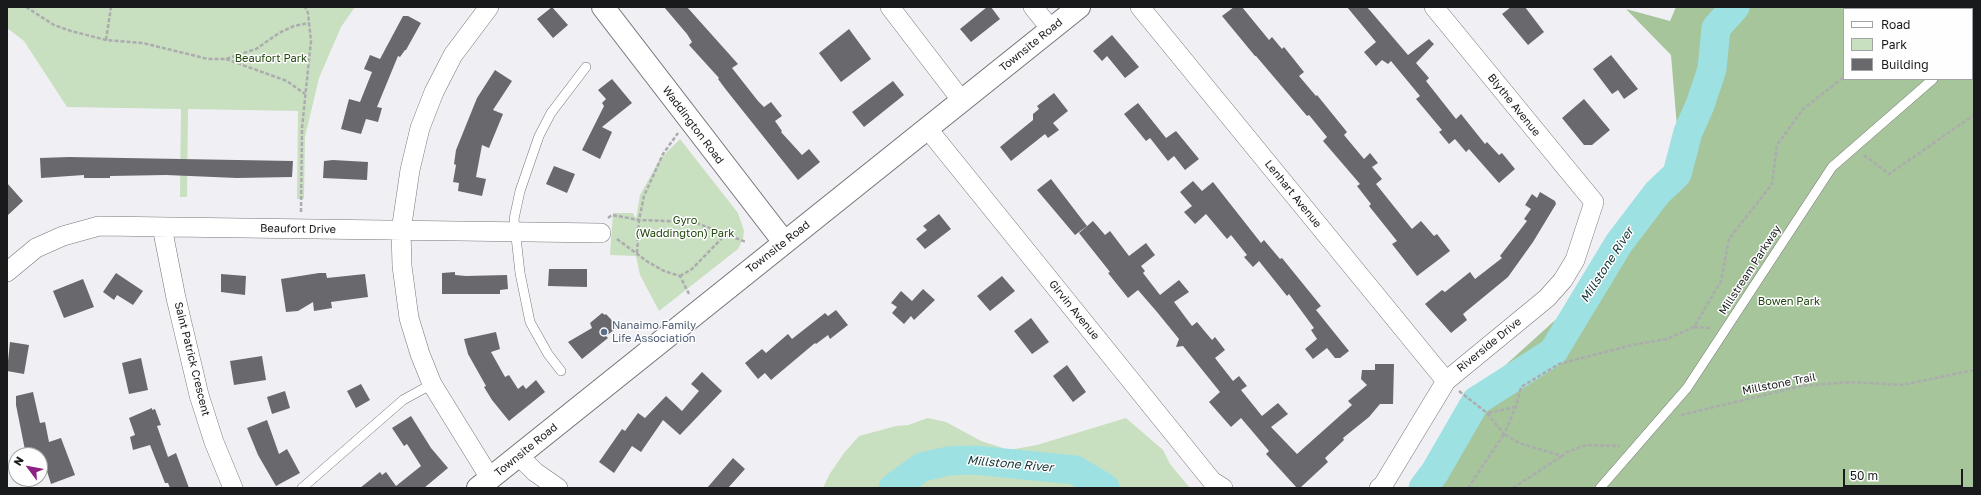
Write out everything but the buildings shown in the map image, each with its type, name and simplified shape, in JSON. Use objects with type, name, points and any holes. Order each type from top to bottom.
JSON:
[{"type":"street","points":[[484,483],[432,384],[409,318],[402,266],[401,231],[408,178],[420,128],[434,92],[452,55],[489,7]]},
{"type":"street","name":"Waddington Road","points":[[603,7],[784,242]]},
{"type":"street","points":[[890,7],[962,101]]},
{"type":"street","points":[[1033,7],[1051,29]]},
{"type":"street","name":"Townsite Road","points":[[484,483],[1079,7]]},
{"type":"street","name":"Lenhart Avenue","points":[[1140,7],[1446,381]]},
{"type":"street","name":"Blythe Avenue","points":[[1434,7],[1594,202]]},
{"type":"street","name":"Girvin Avenue","points":[[928,128],[1212,481],[1223,488]]},
{"type":"street","name":"Riverside Drive","points":[[1379,488],[1383,485],[1446,381],[1547,298],[1563,280],[1574,260],[1594,202]]},
{"type":"street","name":"Beaufort Drive","points":[[7,272],[36,248],[63,236],[99,226],[602,233]]},
{"type":"street","name":"Saint Patrick Crescent","points":[[162,228],[176,298],[199,395],[214,442],[233,488]]},
{"type":"street","points":[[519,456],[535,472],[558,488]]},
{"type":"lane","points":[[561,371],[548,354],[530,322],[520,273],[514,219],[519,198],[539,136],[551,113],[586,67]]},
{"type":"lane","name":"Millstream Parkway","points":[[1600,488],[1687,388],[1832,167],[1931,80]]},
{"type":"lane","points":[[302,488],[403,400],[432,384]]},
{"type":"path","points":[[26,7],[54,25],[106,40],[143,43],[208,59],[226,59],[256,49],[279,33],[294,26],[309,23]]},
{"type":"path","points":[[106,40],[111,7]]},
{"type":"path","points":[[301,229],[302,128],[311,41],[305,7]]},
{"type":"path","points":[[226,59],[287,81],[305,94]]},
{"type":"path","points":[[1468,488],[1504,434],[1516,407],[1521,387],[1559,364],[1632,345],[1667,339],[1694,327],[1721,281],[1729,238],[1772,184],[1777,145],[1803,109],[1843,78]]},
{"type":"path","points":[[1854,148],[1890,174],[1974,115]]},
{"type":"path","points":[[637,253],[639,220],[644,196],[663,154],[678,133]]},
{"type":"path","points":[[689,294],[680,276],[664,271],[648,262],[610,234],[602,233],[606,219],[612,215],[639,220],[694,222],[746,242]]},
{"type":"path","points":[[680,276],[692,269],[726,235]]},
{"type":"path","name":"Millstone Trail","points":[[1659,420],[1802,386],[1851,382],[1902,385],[1974,370]]},
{"type":"path","points":[[1446,381],[1487,413],[1504,434],[1519,443],[1562,456]]},
{"type":"path","points":[[1487,413],[1516,407]]},
{"type":"path","points":[[1513,488],[1567,452],[1587,445],[1620,446],[1634,449]]},
{"type":"green space","name":"Beaufort Park","points":[[7,7],[355,7],[341,27],[319,78],[305,137],[304,199],[297,199],[298,111],[188,109],[187,197],[180,197],[181,109],[67,107],[24,41],[7,28]]},
{"type":"green space","name":"Bowen Park","points":[[1676,7],[1974,7],[1974,488],[1425,488],[1436,480],[1500,370],[1616,265],[1678,139],[1671,55],[1626,9],[1670,21]]},
{"type":"green space","name":"Gyro (Waddington) Park","points":[[680,139],[738,213],[744,231],[743,239],[738,249],[659,311],[640,275],[636,256],[610,255],[613,213],[633,213],[636,219],[640,195],[660,159]]},
{"type":"green space","points":[[928,418],[946,422],[981,441],[1009,450],[1037,445],[1126,418],[1163,450],[1170,464],[1190,488],[823,488],[829,475],[844,453],[859,436],[896,426],[908,425]]},
{"type":"waterway","name":"Millstone River","points":[[1423,488],[1435,472],[1476,401],[1553,352],[1619,243],[1657,193],[1677,174],[1688,132],[1700,105],[1712,69],[1716,28],[1735,7]]},
{"type":"waterway","name":"Millstone River","points":[[893,488],[922,467],[948,461],[974,460],[1075,470],[1105,488]]},
{"type":"place","name":"Nanaimo Family Life Association","points":[[604,332]]}]
